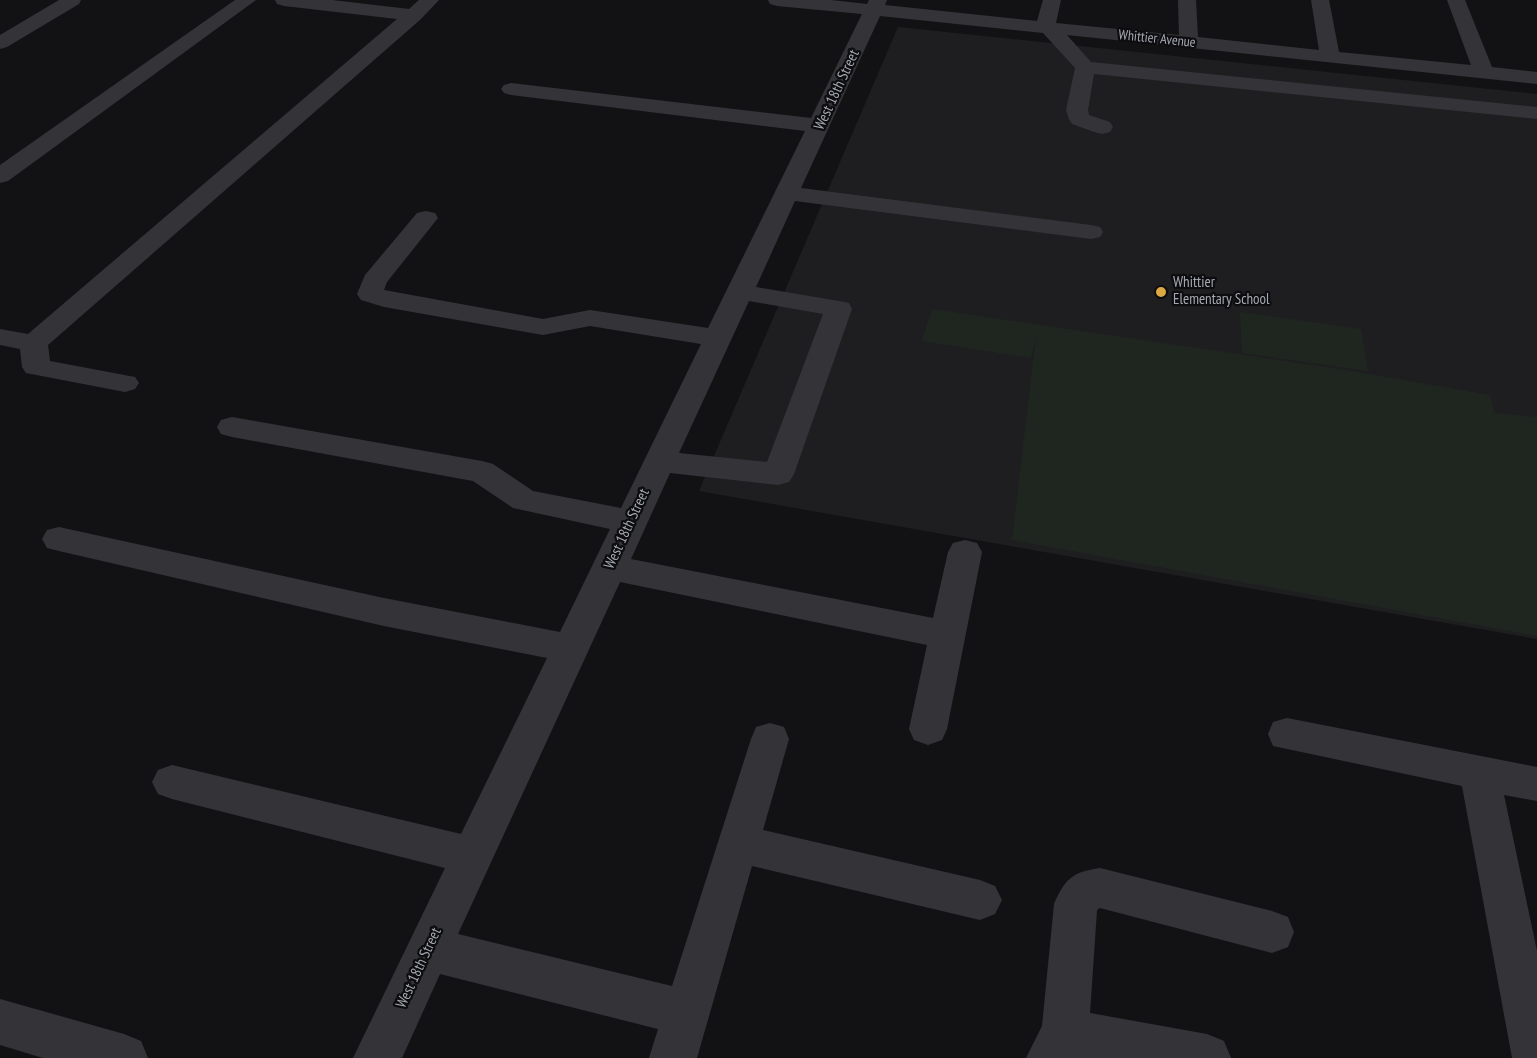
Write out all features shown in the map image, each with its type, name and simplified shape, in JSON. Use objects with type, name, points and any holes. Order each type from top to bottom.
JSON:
[{"type":"street","points":[[0,43],[72,0]]},
{"type":"street","points":[[0,176],[247,0]]},
{"type":"street","points":[[284,0],[422,7]]},
{"type":"street","name":"Whittier Avenue","points":[[777,0],[876,5],[1189,43],[1537,78]]},
{"type":"street","points":[[1052,0],[1047,27],[1085,67],[1537,113]]},
{"type":"street","points":[[1187,0],[1189,43]]},
{"type":"street","points":[[1320,0],[1330,57]]},
{"type":"street","points":[[1456,0],[1484,72]]},
{"type":"street","name":"West 18th Street","points":[[377,1058],[876,5]]},
{"type":"street","points":[[34,343],[422,7]]},
{"type":"street","points":[[1085,67],[1077,110],[1080,119],[1102,127]]},
{"type":"street","points":[[511,89],[820,126]]},
{"type":"street","points":[[788,193],[1091,232]]},
{"type":"street","points":[[426,218],[374,281],[370,294],[384,299],[543,327],[590,318],[718,338]]},
{"type":"street","points":[[659,461],[778,474],[839,309],[740,292]]},
{"type":"street","points":[[0,337],[34,343]]},
{"type":"street","points":[[34,343],[36,367],[125,383]]},
{"type":"street","points":[[232,427],[482,472],[524,500],[631,522]]},
{"type":"street","points":[[59,539],[372,609],[571,648]]},
{"type":"street","points":[[928,729],[965,552]]},
{"type":"street","points":[[609,567],[948,635]]},
{"type":"street","points":[[1287,734],[1537,784]]},
{"type":"street","points":[[673,1058],[770,740]]},
{"type":"street","points":[[1479,772],[1536,1058]]},
{"type":"street","points":[[172,782],[472,856]]},
{"type":"street","points":[[739,844],[980,900]]},
{"type":"street","points":[[1207,1058],[1057,1045],[1076,904],[1086,891],[1100,888],[1272,932]]},
{"type":"street","points":[[429,949],[687,1013]]},
{"type":"street","points":[[0,1022],[124,1058]]},
{"type":"shaded area","name":"Whittier Elementary School","points":[[898,27],[1537,94],[1537,639],[699,491]]},
{"type":"shaded area","points":[[932,309],[1346,370],[1490,395],[1494,413],[1537,417],[1537,636],[1012,540],[1036,336],[1031,358],[922,341]]},
{"type":"shaded area","points":[[1240,312],[1361,329],[1368,371],[1242,353]]},
{"type":"place","name":"Whittier Elementary School","points":[[1161,292]]}]
